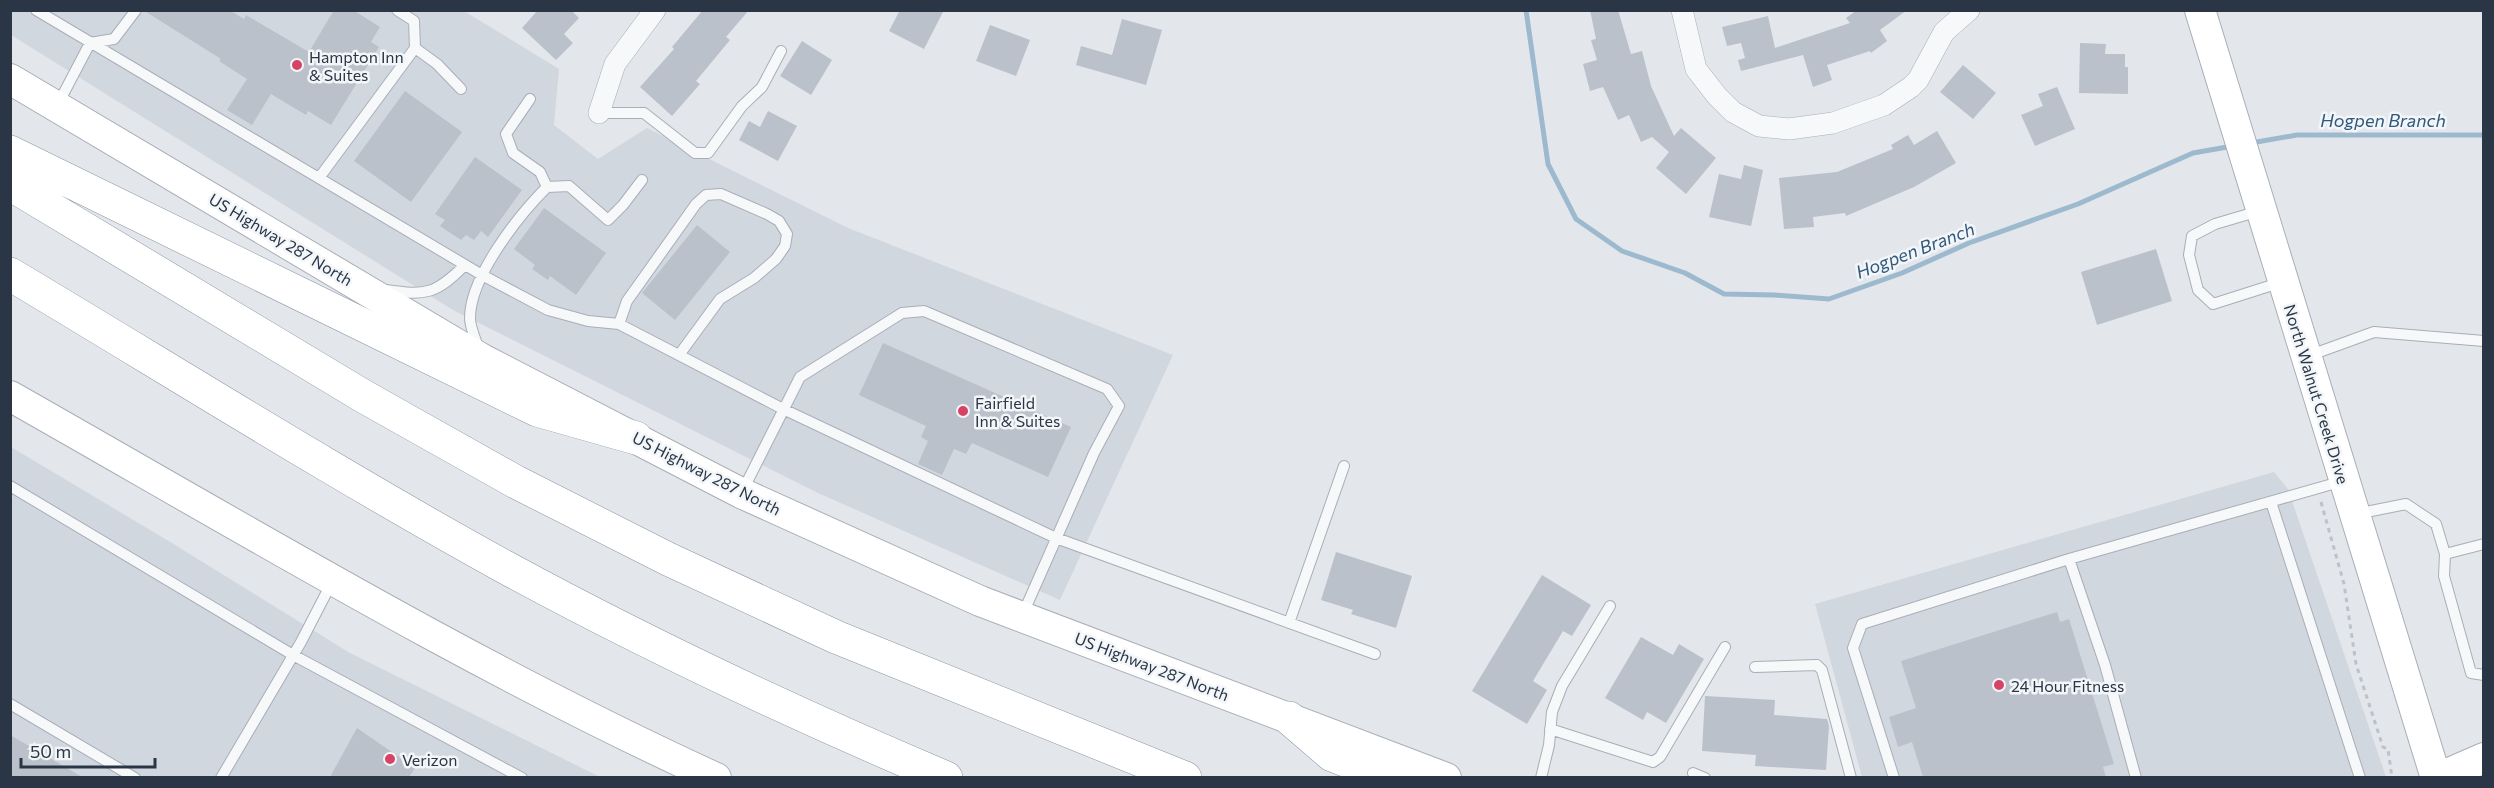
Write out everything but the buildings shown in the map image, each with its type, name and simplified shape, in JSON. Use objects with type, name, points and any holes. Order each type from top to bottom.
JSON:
[{"type":"highway","points":[[10,152],[537,410],[636,438]]},
{"type":"highway","points":[[10,184],[363,396],[516,482],[668,559],[836,637],[1135,759],[1185,777]]},
{"type":"highway","points":[[10,274],[390,502],[504,567],[700,667],[946,777]]},
{"type":"highway","points":[[1289,718],[1332,755],[1391,777]]},
{"type":"main road","name":"North Walnut Creek Drive","points":[[2200,10],[2305,357],[2331,485],[2354,515],[2437,777]]},
{"type":"main road","name":"US Highway 287 North","points":[[10,79],[482,359],[741,493],[980,601],[1446,777]]},
{"type":"main road","points":[[10,396],[437,637],[658,751],[716,777]]},
{"type":"main road","points":[[2437,777],[2484,758]]},
{"type":"street","points":[[599,113],[615,64],[655,10]]},
{"type":"street","points":[[1682,10],[1696,69],[1717,96],[1733,112],[1759,126],[1789,129],[1833,123],[1884,105],[1918,80],[1944,32],[1969,10]]},
{"type":"lane","points":[[36,10],[482,275],[548,310],[588,321],[619,324],[783,409],[1056,538],[1375,654]]},
{"type":"lane","points":[[90,43],[114,39],[136,10]]},
{"type":"lane","points":[[319,178],[415,48],[414,21],[397,10]]},
{"type":"lane","points":[[57,107],[90,43]]},
{"type":"lane","points":[[415,48],[437,64],[461,89]]},
{"type":"lane","points":[[599,113],[644,113],[695,153],[708,153],[742,106],[762,87],[781,51]]},
{"type":"lane","points":[[530,99],[506,134],[513,153],[540,172],[547,187]]},
{"type":"lane","points":[[482,359],[470,321],[472,297],[482,275],[528,206],[547,187],[569,186],[608,220],[623,206],[642,180]]},
{"type":"lane","points":[[619,324],[627,301],[696,204],[706,195],[721,194],[779,221],[787,234],[785,246],[776,259],[754,278],[720,299],[678,355]]},
{"type":"lane","points":[[2260,211],[2215,224],[2192,236],[2189,255],[2198,290],[2213,304],[2282,282]]},
{"type":"lane","points":[[358,285],[423,294],[446,285],[465,265]]},
{"type":"lane","points":[[741,493],[800,377],[902,313],[924,311],[1107,389],[1119,406],[1094,453],[1022,616]]},
{"type":"lane","points":[[2305,357],[2374,332],[2484,341]]},
{"type":"lane","points":[[1289,623],[1344,466]]},
{"type":"lane","points":[[1894,777],[1852,648],[1862,624],[2069,560],[2331,485]]},
{"type":"lane","points":[[10,486],[293,655],[522,777]]},
{"type":"lane","points":[[2271,502],[2360,777]]},
{"type":"lane","points":[[2354,515],[2406,504],[2436,524],[2445,554],[2444,576],[2471,673],[2484,675]]},
{"type":"lane","points":[[2445,554],[2484,544]]},
{"type":"lane","points":[[2069,560],[2105,665],[2136,777]]},
{"type":"lane","points":[[221,777],[293,655],[333,579]]},
{"type":"lane","points":[[1541,777],[1549,745],[1552,712],[1562,686],[1610,606]]},
{"type":"lane","points":[[1550,729],[1653,762],[1660,758],[1725,647]]},
{"type":"lane","points":[[1755,668],[1817,665],[1822,670],[1851,777]]},
{"type":"lane","points":[[10,704],[135,777]]},
{"type":"lane","points":[[1693,773],[1705,777]]},
{"type":"path","points":[[2331,485],[2350,635],[2356,664],[2383,747],[2388,749],[2392,777]]},
{"type":"shaded area","points":[[10,11],[464,11],[559,69],[554,125],[598,159],[647,128],[848,228],[1173,355],[1060,600],[818,493],[453,310],[11,35]]},
{"type":"shaded area","points":[[11,447],[350,653],[600,777],[11,778]]},
{"type":"shaded area","points":[[2274,472],[2288,489],[2386,777],[1862,777],[1815,604]]},
{"type":"waterway","name":"Hogpen Branch","points":[[1526,10],[1548,164],[1576,219],[1622,251],[1685,273],[1724,294],[1829,299],[1902,273],[1969,243],[2078,204],[2193,153],[2233,146]]},
{"type":"waterway","name":"Hogpen Branch","points":[[2251,143],[2297,135],[2484,135]]},
{"type":"place","name":"Hampton Inn & Suites","points":[[297,65]]},
{"type":"place","name":"Fairfield Inn & Suites","points":[[963,411]]},
{"type":"place","name":"24 Hour Fitness","points":[[1999,685]]},
{"type":"place","name":"Verizon","points":[[390,759]]}]
